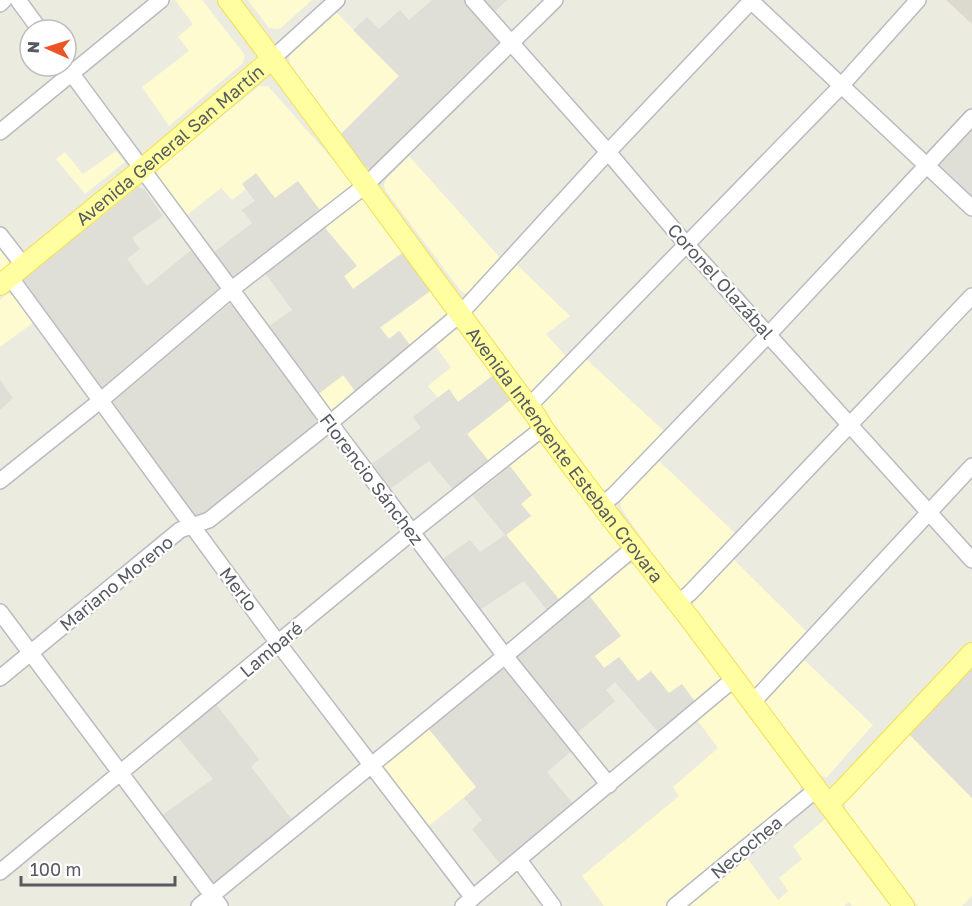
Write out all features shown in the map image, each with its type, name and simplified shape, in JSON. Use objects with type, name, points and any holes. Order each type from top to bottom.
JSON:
[{"type":"main road","name":"Avenida Intendente Esteban Crovara","points":[[228,0],[273,58],[543,428],[735,678],[904,906]]},
{"type":"main road","name":"Avenida General San Martín","points":[[11,276],[273,58]]},
{"type":"main road","points":[[823,796],[841,792],[972,653]]},
{"type":"street","points":[[0,4],[4,0]]},
{"type":"street","points":[[18,0],[31,18]]},
{"type":"street","points":[[78,62],[160,0]]},
{"type":"street","name":"Avenida General San Martín","points":[[273,58],[337,0]]},
{"type":"street","name":"Coronel Olazábal","points":[[473,0],[686,244],[972,560]]},
{"type":"street","points":[[0,481],[100,401],[232,289],[366,185],[555,0]]},
{"type":"street","points":[[751,0],[972,208]]},
{"type":"street","name":"Mariano Moreno","points":[[0,678],[180,530],[208,520],[330,423],[460,314],[751,0]]},
{"type":"street","points":[[529,406],[841,86],[918,0]]},
{"type":"street","points":[[0,132],[58,78]]},
{"type":"street","name":"Florencio Sánchez","points":[[75,78],[505,656],[609,784]]},
{"type":"street","points":[[601,505],[614,495],[769,334],[972,117]]},
{"type":"street","name":"Merlo","points":[[0,235],[11,276],[192,527],[371,765],[468,902]]},
{"type":"street","points":[[678,603],[972,296]]},
{"type":"street","name":"Lambaré","points":[[0,872],[412,532],[543,428]]},
{"type":"street","points":[[753,702],[972,466]]},
{"type":"street","points":[[199,906],[216,901],[371,765],[635,547]]},
{"type":"street","points":[[0,612],[216,901]]},
{"type":"street","points":[[468,902],[735,678]]},
{"type":"street","name":"Necochea","points":[[675,906],[823,796]]},
{"type":"street","points":[[519,860],[553,906]]},
{"type":"shaded area","points":[[175,0],[202,0],[245,55],[243,63],[169,126],[142,87],[189,51],[178,37],[193,24]]},
{"type":"shaded area","points":[[248,0],[312,0],[281,28],[276,29],[269,28]]},
{"type":"shaded area","points":[[432,0],[466,0],[501,41],[500,46],[371,170],[364,165],[341,134],[399,76],[353,30],[367,17],[379,29],[400,10],[409,20]]},
{"type":"shaded area","points":[[480,0],[507,0],[492,14]]},
{"type":"shaded area","points":[[946,0],[972,0],[972,24]]},
{"type":"shaded area","points":[[336,12],[399,76],[341,134],[290,64],[289,58],[291,53]]},
{"type":"shaded area","points":[[259,86],[268,86],[350,179],[352,186],[350,191],[323,214],[275,198],[242,183],[246,189],[232,200],[221,188],[186,216],[157,176],[158,168]]},
{"type":"shaded area","points":[[972,126],[972,200],[940,172],[938,165]]},
{"type":"shaded area","points":[[116,151],[125,162],[85,194],[56,159],[65,152],[83,174]]},
{"type":"shaded area","points":[[409,156],[502,260],[472,292],[464,293],[460,290],[385,190],[384,184],[387,178]]},
{"type":"shaded area","points":[[256,173],[275,198],[298,181],[323,214],[234,280],[230,278],[213,253],[252,223],[242,210],[255,201],[242,184]]},
{"type":"shaded area","points":[[138,187],[144,189],[163,216],[132,238],[140,249],[127,259],[147,286],[195,247],[222,283],[222,292],[101,392],[22,283]]},
{"type":"shaded area","points":[[358,200],[367,203],[405,251],[353,289],[344,276],[357,266],[325,228]]},
{"type":"shaded area","points":[[325,228],[357,266],[344,276],[353,289],[405,251],[433,289],[380,327],[389,339],[399,331],[413,349],[358,395],[343,375],[317,395],[268,327],[292,310],[265,273]]},
{"type":"shaded area","points":[[0,246],[12,258],[11,264],[0,275]]},
{"type":"shaded area","points":[[513,261],[570,316],[546,334],[570,361],[533,393],[528,390],[471,314],[471,306]]},
{"type":"shaded area","points":[[433,289],[449,315],[413,349],[400,331],[389,339],[380,328]]},
{"type":"shaded area","points":[[7,294],[14,295],[34,322],[0,347],[0,300]]},
{"type":"shaded area","points":[[232,304],[236,305],[319,414],[320,424],[197,521],[110,407],[110,400]]},
{"type":"shaded area","points":[[455,330],[461,331],[495,374],[458,402],[449,389],[438,398],[428,386],[451,367],[434,344]]},
{"type":"shaded area","points":[[584,357],[666,433],[613,489],[605,491],[595,486],[541,411],[543,400]]},
{"type":"shaded area","points":[[495,374],[513,398],[467,434],[492,465],[457,494],[429,461],[387,491],[369,466],[421,428],[413,417],[449,389],[458,402]]},
{"type":"shaded area","points":[[344,375],[358,395],[332,413],[317,395]]},
{"type":"shaded area","points":[[0,380],[13,398],[0,410]]},
{"type":"shaded area","points":[[513,398],[531,423],[531,430],[492,465],[467,434]]},
{"type":"shaded area","points":[[538,443],[547,446],[620,546],[621,551],[562,603],[506,535],[531,516],[521,504],[531,495],[510,466]]},
{"type":"shaded area","points":[[655,457],[737,535],[686,589],[676,588],[621,508],[620,497]]},
{"type":"shaded area","points":[[510,466],[532,495],[521,504],[531,516],[506,535],[562,603],[550,614],[524,581],[478,611],[440,561],[470,540],[480,552],[505,535],[473,496]]},
{"type":"shaded area","points":[[728,554],[808,633],[755,689],[751,689],[693,609],[693,595]]},
{"type":"shaded area","points":[[627,564],[633,564],[638,568],[718,674],[719,683],[696,703],[604,668],[595,657],[588,594]]},
{"type":"shaded area","points":[[588,594],[621,636],[595,656],[604,668],[619,657],[638,681],[651,671],[669,693],[682,684],[696,703],[659,733],[615,682],[606,690],[615,701],[576,734],[516,659],[518,654]]},
{"type":"shaded area","points":[[801,657],[873,725],[827,777],[817,775],[764,705],[765,699]]},
{"type":"shaded area","points":[[972,662],[972,798],[907,732]]},
{"type":"shaded area","points":[[499,670],[510,670],[574,749],[547,772],[574,805],[501,865],[472,829],[482,820],[464,798],[476,787],[428,728]]},
{"type":"shaded area","points":[[727,692],[735,695],[800,784],[800,793],[665,906],[604,906],[582,876],[679,796],[673,787],[718,748],[694,716]]},
{"type":"shaded area","points":[[215,703],[259,759],[251,767],[293,821],[211,885],[158,818],[213,779],[176,735]]},
{"type":"shaded area","points":[[428,728],[477,787],[425,829],[381,768]]},
{"type":"shaded area","points":[[907,732],[972,798],[972,896],[962,906],[918,906],[846,813],[847,798]]},
{"type":"shaded area","points":[[825,819],[890,906],[852,906],[849,902],[844,906],[683,906],[745,855],[778,900],[788,891],[779,878],[802,859],[793,846]]}]
